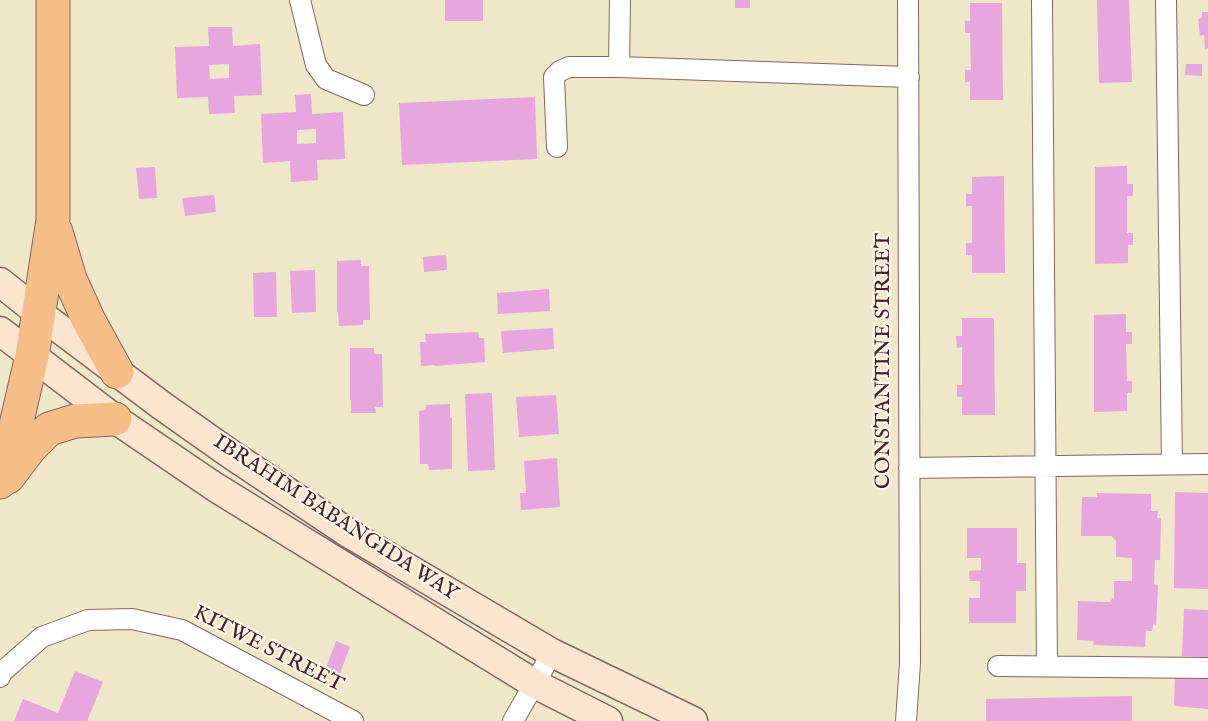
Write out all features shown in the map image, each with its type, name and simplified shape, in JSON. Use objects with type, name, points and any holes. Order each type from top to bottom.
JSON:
[{"type":"highway","points":[[0,483],[10,451],[32,356],[53,220],[53,0]]},
{"type":"highway","points":[[53,220],[70,279],[89,321],[117,372]]},
{"type":"highway","points":[[0,488],[30,448],[49,429],[75,420],[115,419]]},
{"type":"main road","name":"IBRAHIM BABANGIDA WAY","points":[[0,282],[117,372],[229,453],[350,534],[552,653],[693,721]]},
{"type":"main road","name":"IBRAHIM BABANGIDA WAY","points":[[0,331],[115,419],[214,487],[535,684],[608,721]]},
{"type":"street","points":[[300,0],[316,65],[326,79],[364,95]]},
{"type":"street","points":[[619,67],[620,0]]},
{"type":"street","name":"CONSTANTINE STREET","points":[[906,721],[910,663],[908,0]]},
{"type":"street","points":[[1042,0],[1047,666]]},
{"type":"street","points":[[1166,0],[1172,464]]},
{"type":"street","points":[[557,147],[554,77],[569,67],[909,77]]},
{"type":"street","points":[[909,468],[1208,464]]},
{"type":"street","name":"KITWE STREET","points":[[0,677],[2,672],[42,637],[88,620],[132,619],[182,630],[353,721]]},
{"type":"street","points":[[513,721],[552,653]]},
{"type":"street","points":[[998,666],[1208,668]]},
{"type":"building","points":[[445,0],[483,0],[483,21],[445,21]]},
{"type":"building","points":[[735,0],[750,0],[750,8],[735,8]]},
{"type":"building","points":[[1097,0],[1129,0],[1132,82],[1099,83]]},
{"type":"building","points":[[970,3],[1002,3],[1003,100],[970,100],[970,82],[965,82],[965,70],[971,70],[970,33],[965,33],[965,21],[970,21]]},
{"type":"building","points":[[1202,12],[1208,12],[1208,48],[1205,49],[1204,35],[1200,36],[1198,19],[1202,18]]},
{"type":"building","points":[[208,27],[232,27],[233,46],[260,44],[262,95],[234,96],[235,113],[209,114],[208,97],[177,98],[175,47],[209,46]],"holes":[[[229,64],[229,78],[210,79],[209,65]]]},
{"type":"building","points":[[1186,64],[1202,64],[1202,76],[1185,75]]},
{"type":"building","points":[[311,94],[312,114],[343,112],[345,159],[317,160],[318,180],[291,182],[290,161],[263,163],[261,114],[296,112],[295,95]],"holes":[[[316,129],[316,143],[297,144],[297,130]]]},
{"type":"building","points":[[535,97],[537,159],[402,165],[399,103]]},
{"type":"building","points":[[1127,166],[1127,184],[1133,184],[1133,196],[1127,196],[1127,233],[1133,233],[1133,245],[1128,245],[1128,263],[1095,264],[1095,167]]},
{"type":"building","points":[[155,167],[157,198],[139,199],[136,168]]},
{"type":"building","points":[[1004,176],[1005,273],[972,273],[972,255],[966,255],[966,243],[972,243],[972,206],[966,206],[966,194],[972,194],[972,177]]},
{"type":"building","points":[[214,195],[216,212],[185,216],[182,198]]},
{"type":"building","points":[[446,255],[447,270],[424,272],[423,257]]},
{"type":"building","points":[[361,260],[361,266],[369,266],[370,320],[363,320],[363,325],[339,326],[337,261]]},
{"type":"building","points":[[315,270],[316,312],[292,313],[290,271]]},
{"type":"building","points":[[276,272],[277,317],[254,317],[253,273]]},
{"type":"building","points":[[549,289],[550,311],[498,314],[497,293]]},
{"type":"building","points":[[1126,314],[1126,332],[1132,332],[1132,344],[1126,344],[1127,381],[1132,381],[1132,393],[1127,393],[1127,411],[1094,412],[1094,315]]},
{"type":"building","points":[[962,318],[994,318],[995,415],[962,415],[962,397],[957,397],[957,385],[962,385],[962,347],[957,348],[956,336],[962,336]]},
{"type":"building","points":[[553,328],[554,349],[503,353],[501,331]]},
{"type":"building","points":[[478,332],[479,338],[484,338],[485,362],[421,366],[420,342],[426,342],[425,334]]},
{"type":"building","points":[[350,348],[374,348],[374,354],[382,354],[383,407],[375,407],[376,413],[351,413]]},
{"type":"building","points":[[492,393],[495,470],[468,471],[465,394]]},
{"type":"building","points":[[556,395],[559,434],[519,437],[516,397]]},
{"type":"building","points":[[450,404],[452,469],[429,470],[428,464],[420,464],[419,411],[426,410],[426,405]]},
{"type":"building","points":[[557,458],[560,507],[521,510],[520,493],[526,493],[524,461]]},
{"type":"building","points":[[1175,492],[1208,493],[1208,589],[1174,588]]},
{"type":"building","points":[[1097,493],[1151,494],[1151,511],[1158,511],[1157,518],[1161,518],[1160,560],[1155,560],[1154,584],[1158,585],[1156,625],[1153,624],[1152,631],[1146,631],[1145,647],[1093,645],[1094,641],[1077,640],[1078,601],[1109,602],[1114,597],[1114,581],[1132,581],[1132,558],[1116,557],[1116,540],[1111,536],[1081,536],[1082,497],[1097,497]]},
{"type":"building","points":[[967,528],[1017,528],[1017,563],[1026,563],[1026,591],[1016,591],[1016,623],[969,623],[969,598],[980,598],[980,581],[970,581],[969,571],[981,570],[981,558],[967,558]]},
{"type":"building","points":[[1184,609],[1208,610],[1208,657],[1182,656]]},
{"type":"building","points":[[336,641],[350,647],[338,678],[324,673]]},
{"type":"building","points":[[75,671],[103,682],[87,721],[14,721],[23,699],[58,713]]},
{"type":"building","points":[[1175,676],[1208,679],[1208,709],[1174,706]]},
{"type":"building","points":[[1132,696],[1132,721],[986,721],[986,699]]}]
